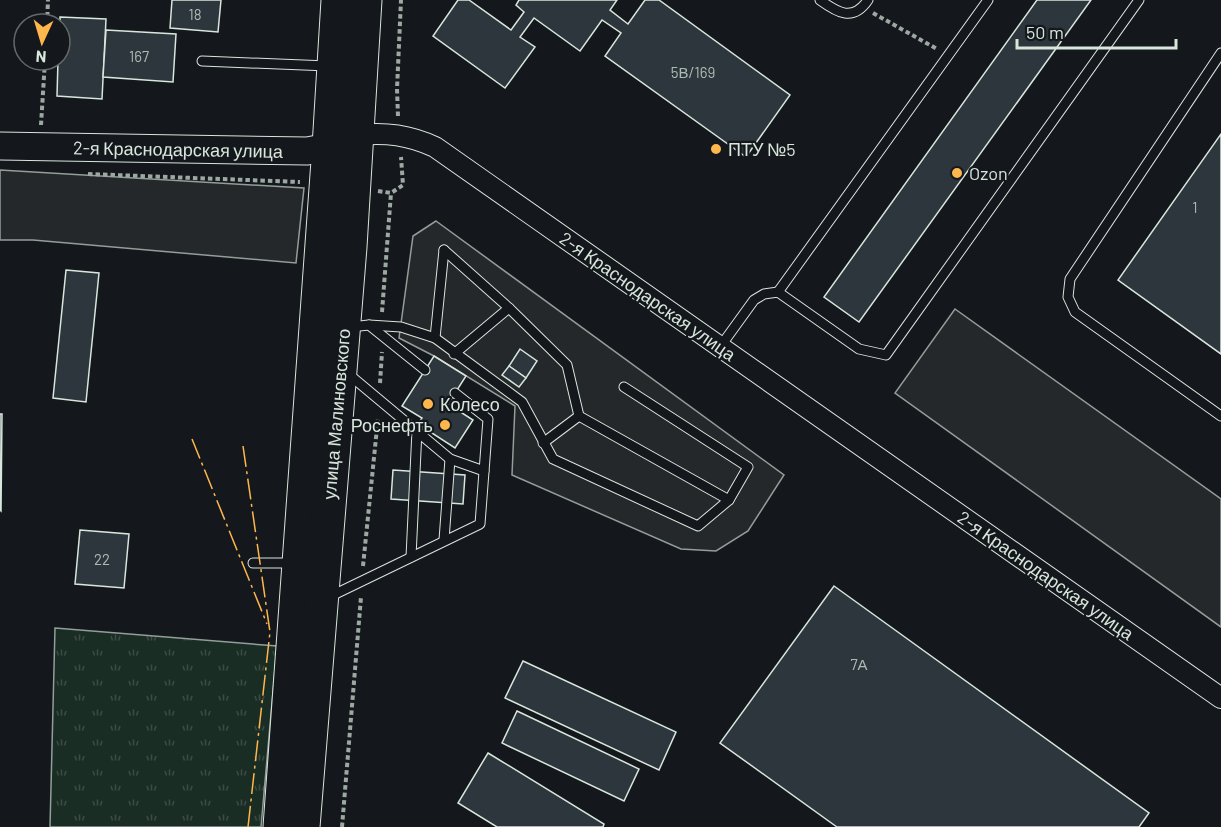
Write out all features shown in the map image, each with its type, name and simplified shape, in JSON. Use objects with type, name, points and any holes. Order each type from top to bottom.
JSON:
[{"type":"highway","name":"улица Малиновского","points":[[303,827],[340,367],[356,326],[344,141],[334,66],[338,0]]},
{"type":"highway","name":"улица Малиновского","points":[[280,827],[299,563],[344,141],[365,0]]},
{"type":"street","name":"2-я Краснодарская улица","points":[[0,146],[307,151],[378,133],[399,134],[418,139],[435,147],[1221,698]]},
{"type":"lane","points":[[820,0],[834,10],[845,13],[855,13],[866,4]]},
{"type":"lane","points":[[778,292],[988,0]]},
{"type":"lane","points":[[720,347],[754,300],[764,294],[778,292],[859,349],[886,355],[1139,0]]},
{"type":"lane","points":[[1221,53],[1070,279],[1068,297],[1075,312],[1221,416]]},
{"type":"lane","points":[[202,61],[334,66]]},
{"type":"lane","points":[[435,338],[444,250],[509,308],[567,365],[579,416],[729,500]]},
{"type":"lane","points":[[454,354],[509,308]]},
{"type":"lane","points":[[356,326],[382,331],[401,327],[435,338],[522,402],[552,459],[698,526],[729,500],[748,467],[624,387]]},
{"type":"lane","points":[[382,331],[425,370]]},
{"type":"lane","points":[[340,367],[450,459],[484,471]]},
{"type":"lane","points":[[321,600],[480,524],[488,419],[455,393]]},
{"type":"lane","points":[[543,443],[579,416]]},
{"type":"lane","points":[[411,557],[417,430]]},
{"type":"lane","points":[[444,540],[450,459]]},
{"type":"lane","points":[[253,563],[299,563]]},
{"type":"path","points":[[397,89],[401,0]]},
{"type":"path","points":[[866,4],[949,55]]},
{"type":"path","points":[[41,126],[44,72]]},
{"type":"path","points":[[82,173],[304,182]]},
{"type":"path","points":[[342,827],[362,581],[380,400],[391,193],[403,185]]},
{"type":"green space","points":[[55,628],[277,646],[261,827],[50,827]]},
{"type":"shaded area","points":[[0,170],[304,188],[296,263],[33,240],[0,240]]},
{"type":"shaded area","points":[[436,221],[784,475],[748,531],[716,551],[681,549],[512,475],[515,406],[434,356],[399,338],[413,236]]},
{"type":"shaded area","points":[[955,309],[1221,499],[1221,627],[895,393]]},
{"type":"building","points":[[172,0],[221,0],[218,32],[170,28]]},
{"type":"building","points":[[458,0],[469,0],[511,30],[524,12],[516,5],[519,0],[617,0],[610,10],[628,24],[645,0],[659,0],[790,95],[746,157],[605,56],[621,33],[602,20],[580,51],[534,18],[520,37],[535,47],[505,88],[433,36]]},
{"type":"building","points":[[1037,0],[1091,0],[859,322],[824,297]]},
{"type":"building","points":[[72,18],[106,19],[102,99],[57,96],[58,72],[72,72]]},
{"type":"building","points":[[106,30],[176,34],[173,82],[103,77]]},
{"type":"building","points":[[1221,134],[1221,354],[1118,280]]},
{"type":"building","points":[[66,270],[99,273],[86,402],[53,398]]},
{"type":"building","points":[[520,349],[537,361],[526,378],[509,366]]},
{"type":"building","points":[[434,356],[466,376],[448,404],[473,420],[455,448],[418,424],[422,418],[402,406]]},
{"type":"building","points":[[509,366],[526,378],[519,387],[502,375]]},
{"type":"building","points":[[0,414],[2,414],[1,511],[0,510]]},
{"type":"building","points":[[393,470],[465,475],[463,504],[391,499]]},
{"type":"building","points":[[80,530],[129,534],[124,588],[75,584]]},
{"type":"building","points":[[834,586],[1149,813],[1139,827],[837,827],[720,743]]},
{"type":"building","points":[[523,661],[676,732],[659,770],[505,698]]},
{"type":"building","points":[[517,711],[639,769],[624,801],[502,743]]},
{"type":"building","points":[[488,753],[604,824],[603,827],[497,827],[458,803]]},
{"type":"power","points":[[192,439],[267,624]]},
{"type":"power","points":[[243,446],[270,632],[248,827]]},
{"type":"place","name":"ПТУ №5","points":[[716,149]]},
{"type":"place","name":"Ozon","points":[[957,173]]},
{"type":"place","name":"Колесо","points":[[428,404]]},
{"type":"place","name":"Роснефть","points":[[445,425]]}]
